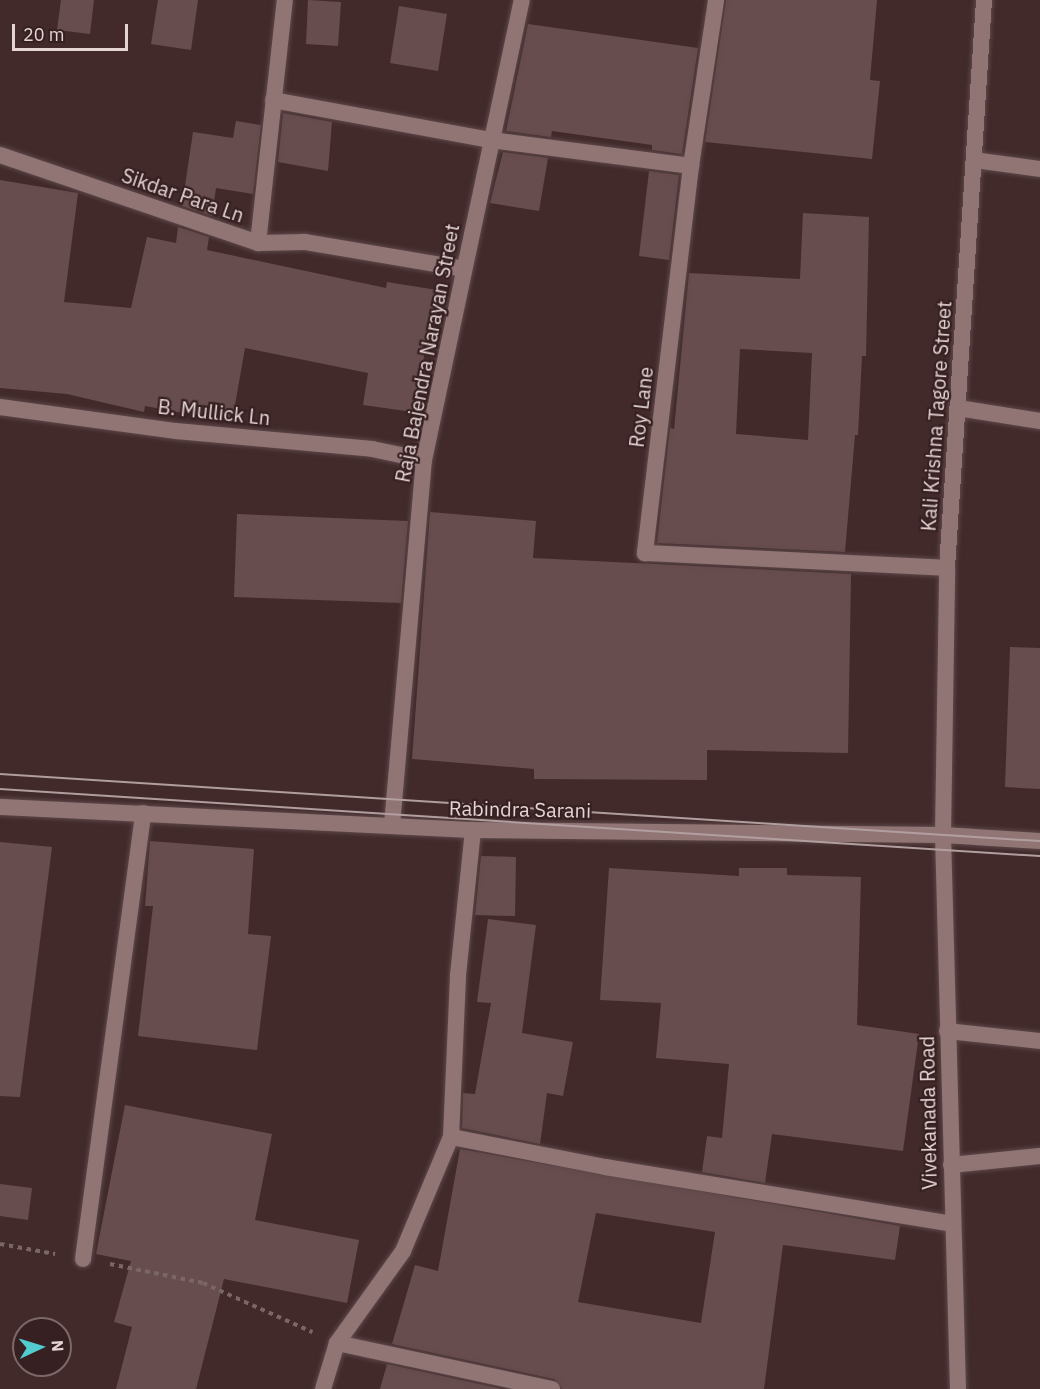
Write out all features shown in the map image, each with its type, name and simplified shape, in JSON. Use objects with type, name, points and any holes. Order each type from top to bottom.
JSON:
[{"type":"main road","name":"Sikdar Para Ln","points":[[0,155],[258,243],[285,0]]},
{"type":"main road","name":"Raja Bajendra Narayan Street","points":[[392,825],[424,460],[522,0]]},
{"type":"main road","points":[[273,100],[491,140],[692,166],[716,0]]},
{"type":"main road","name":"Kali Krishna Tagore Street","points":[[943,835],[947,568],[984,0]]},
{"type":"main road","points":[[974,160],[1040,169]]},
{"type":"main road","name":"Roy Lane","points":[[692,166],[645,552],[947,568]]},
{"type":"main road","points":[[258,243],[305,242],[464,269]]},
{"type":"main road","name":"B. Mullick Ln","points":[[0,407],[176,430],[372,449],[424,460]]},
{"type":"main road","points":[[958,408],[1040,421]]},
{"type":"main road","name":"Rabindra Sarani","points":[[0,807],[473,830],[943,835],[1040,841]]},
{"type":"main road","points":[[83,1259],[143,813]]},
{"type":"main road","points":[[323,1389],[338,1343],[403,1251],[451,1137],[458,975],[473,830]]},
{"type":"main road","name":"Vivekanada Road","points":[[943,835],[958,1389]]},
{"type":"main road","points":[[947,1030],[1040,1041]]},
{"type":"main road","points":[[451,1137],[605,1167],[952,1224]]},
{"type":"main road","points":[[951,1165],[1040,1156]]},
{"type":"main road","points":[[338,1343],[552,1389]]},
{"type":"path","points":[[0,1244],[202,1283],[338,1343]]},
{"type":"building","points":[[61,0],[94,0],[90,34],[57,30]]},
{"type":"building","points":[[158,0],[198,0],[191,50],[151,44]]},
{"type":"building","points":[[308,0],[341,2],[338,46],[306,44]]},
{"type":"building","points":[[726,0],[877,0],[870,80],[880,81],[872,159],[705,142]]},
{"type":"building","points":[[399,6],[447,14],[438,71],[390,63]]},
{"type":"building","points":[[528,24],[698,48],[682,154],[652,150],[652,145],[552,131],[551,137],[506,131]]},
{"type":"building","points":[[283,113],[332,122],[328,171],[278,162]]},
{"type":"building","points":[[236,121],[261,125],[253,194],[216,188],[212,216],[182,206],[193,132],[233,138]]},
{"type":"building","points":[[503,152],[548,158],[539,211],[490,203]]},
{"type":"building","points":[[649,171],[679,175],[669,260],[639,256]]},
{"type":"building","points":[[0,180],[78,193],[64,302],[131,308],[147,237],[176,243],[178,227],[209,237],[207,250],[386,288],[387,282],[437,290],[413,412],[363,405],[368,373],[245,348],[232,422],[145,406],[144,412],[67,394],[0,388]]},
{"type":"building","points":[[803,213],[869,217],[866,356],[862,356],[858,435],[855,435],[845,552],[657,543],[670,428],[674,429],[689,273],[800,279]],"holes":[[[740,349],[812,353],[808,440],[736,434]]]},
{"type":"building","points":[[430,512],[536,521],[533,558],[851,574],[848,753],[707,750],[707,780],[534,779],[534,769],[412,759]]},
{"type":"building","points":[[237,514],[408,521],[401,603],[234,597]]},
{"type":"building","points":[[1010,647],[1040,648],[1040,789],[1005,787]]},
{"type":"building","points":[[150,841],[254,849],[248,934],[271,936],[257,1050],[138,1036],[153,906],[145,906]]},
{"type":"building","points":[[0,842],[52,847],[20,1097],[0,1096]]},
{"type":"building","points":[[481,856],[516,857],[515,916],[475,915]]},
{"type":"building","points":[[609,868],[739,876],[739,868],[787,868],[787,875],[861,877],[857,1025],[919,1034],[903,1151],[772,1134],[765,1183],[702,1172],[707,1136],[722,1138],[729,1064],[656,1058],[661,1003],[600,1000]]},
{"type":"building","points":[[488,919],[536,925],[522,1033],[573,1042],[563,1096],[547,1093],[540,1144],[462,1128],[463,1093],[475,1094],[491,1003],[477,1002]]},
{"type":"building","points":[[125,1105],[272,1134],[255,1220],[359,1240],[347,1303],[224,1279],[196,1389],[116,1389],[132,1327],[114,1322],[131,1261],[96,1254]]},
{"type":"building","points":[[460,1149],[900,1226],[895,1260],[783,1245],[764,1389],[562,1389],[554,1379],[392,1344],[415,1265],[438,1271]],"holes":[[[596,1213],[715,1232],[701,1323],[578,1302]]]},
{"type":"building","points":[[0,1184],[32,1188],[28,1220],[0,1216]]},
{"type":"building","points":[[387,1364],[502,1389],[380,1389]]},
{"type":"tram line","points":[[0,774],[1040,841]]},
{"type":"tram line","points":[[0,789],[1040,856]]}]
